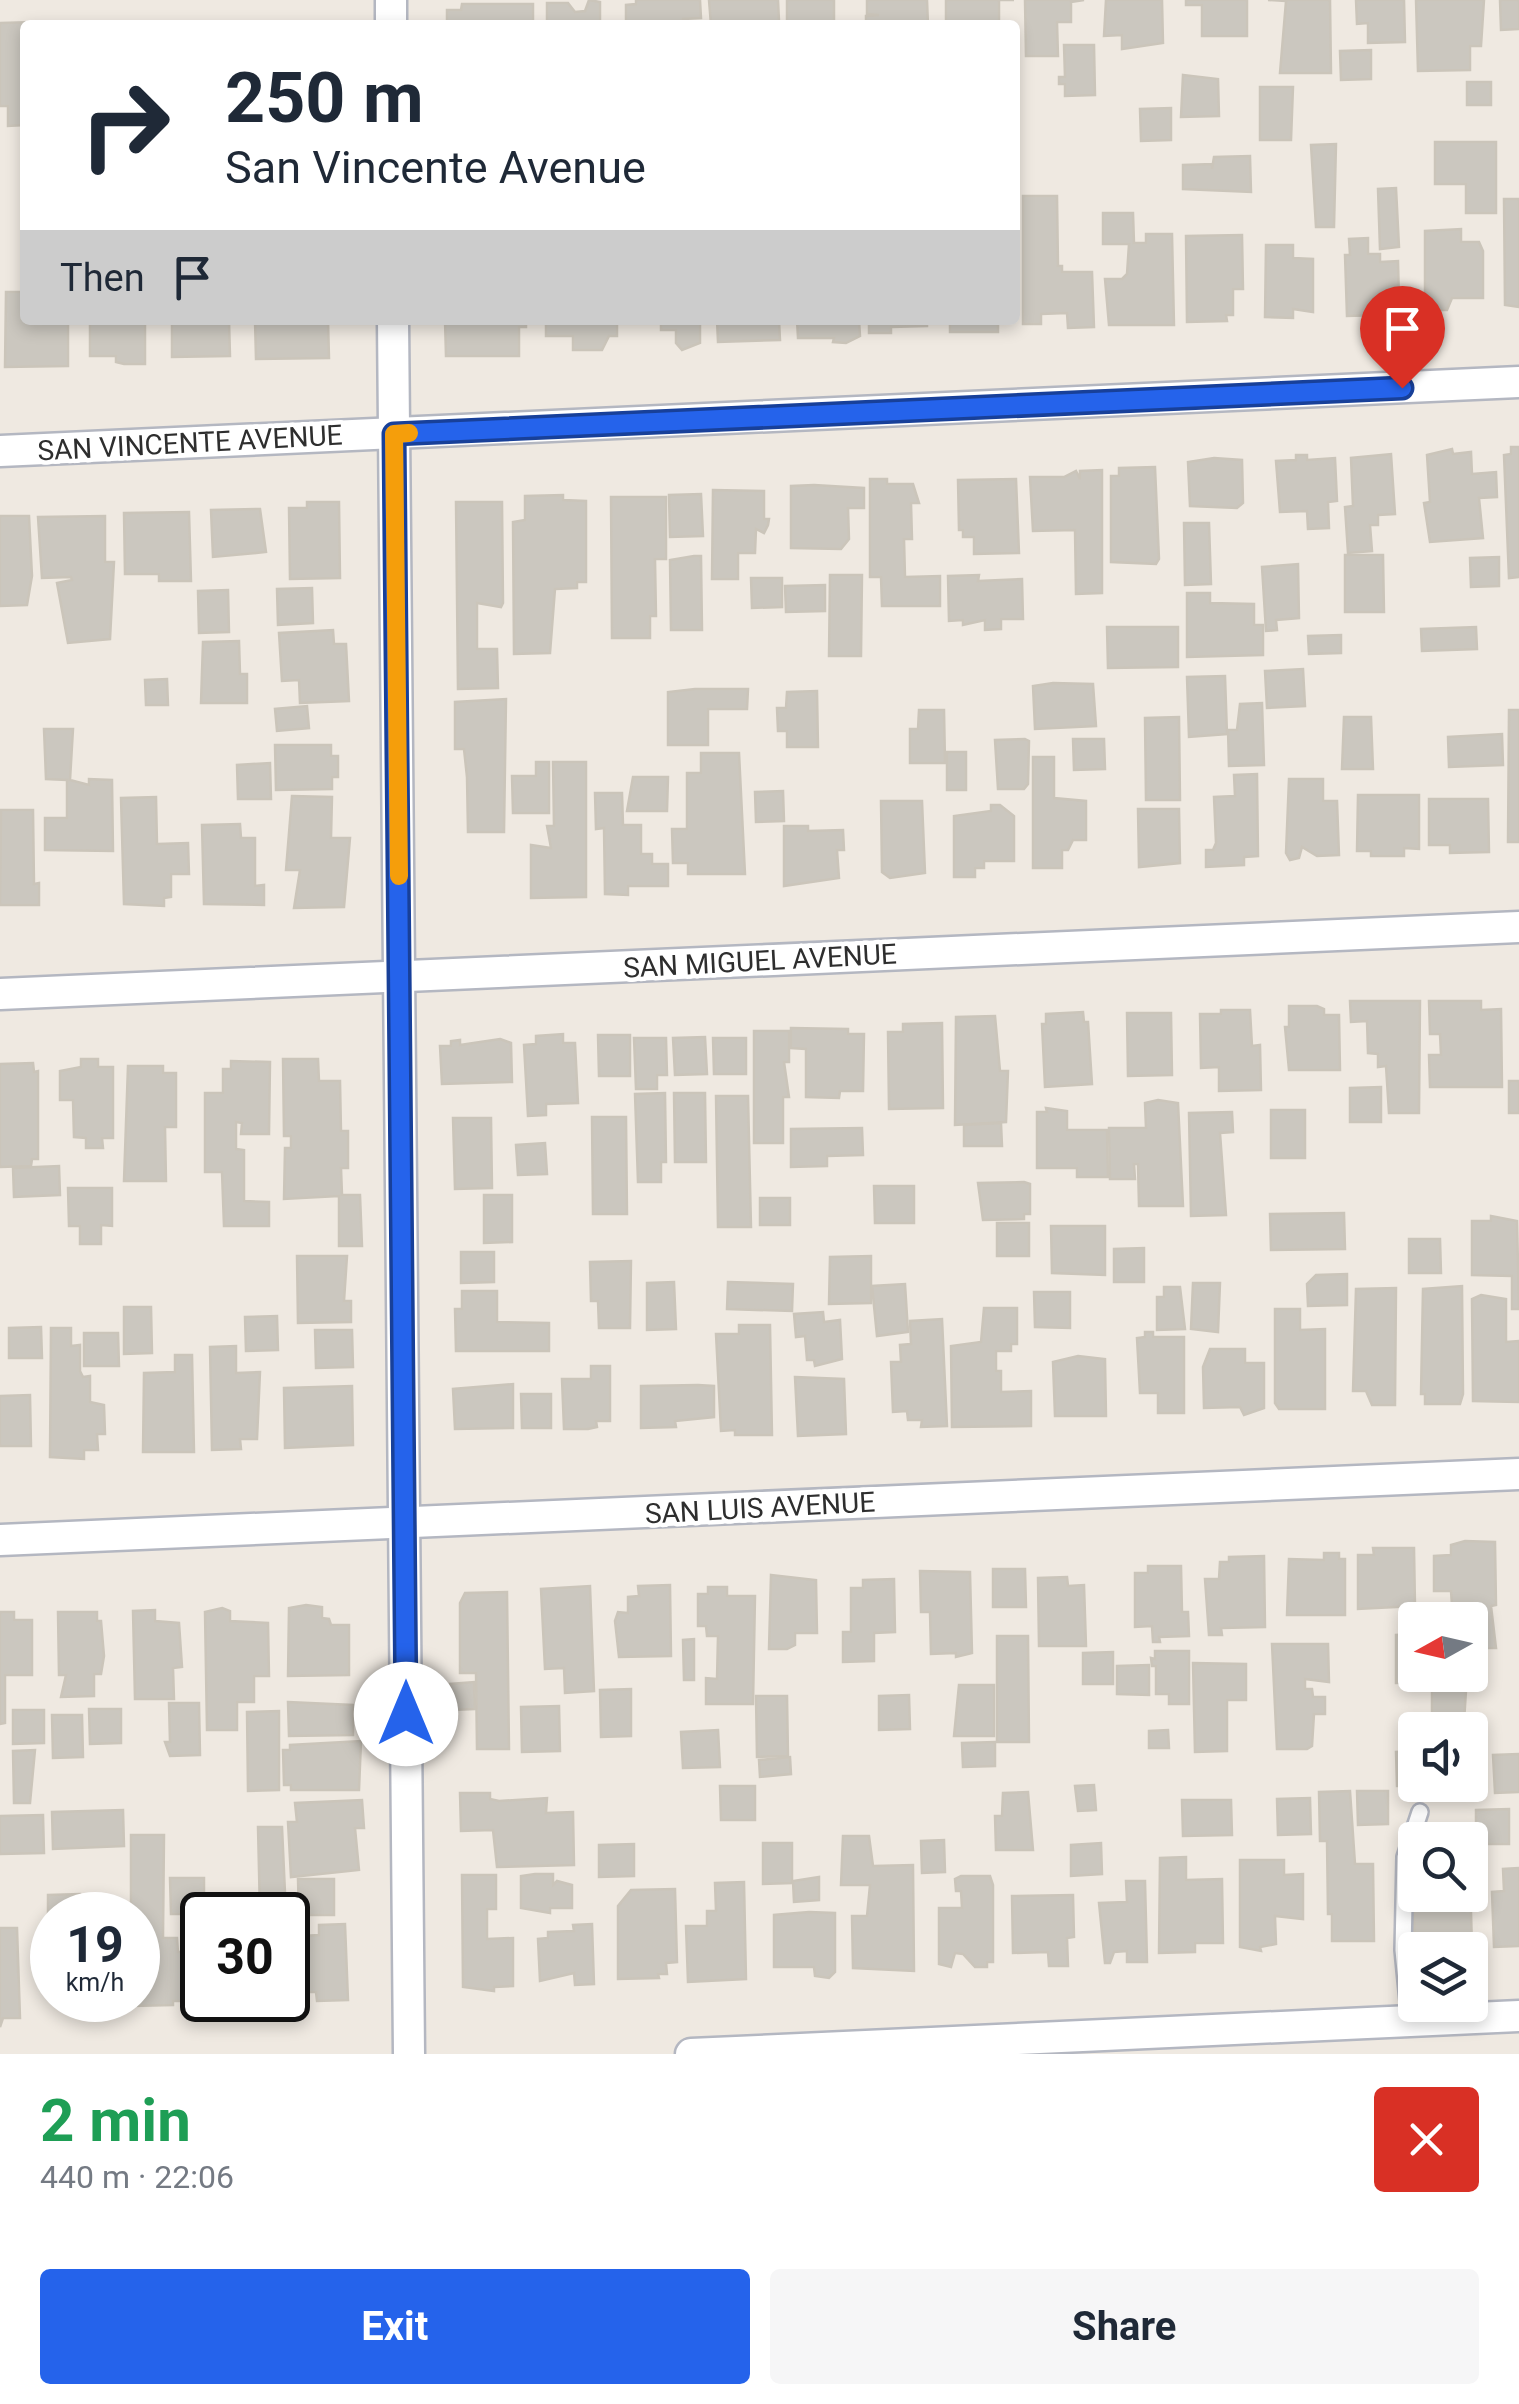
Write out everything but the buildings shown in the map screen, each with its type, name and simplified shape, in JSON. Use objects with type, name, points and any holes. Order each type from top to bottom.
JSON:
[{"type":"street","points":[[393,325],[409,2054]]},
{"type":"street","name":"SAN VINCENTE AVENUE","points":[[0,451],[1519,382]]},
{"type":"street","name":"SAN MIGUEL AVENUE","points":[[0,994],[1519,927]]},
{"type":"street","name":"SAN LUIS AVENUE","points":[[0,1540],[1519,1474]]},
{"type":"street","points":[[1488,2018],[1519,2016]]},
{"type":"street","points":[[691,2054],[1410,2022]]},
{"type":"lane","points":[[1403,1932],[1404,1857],[1420,1812]]},
{"type":"slow traffic","points":[[399,876],[394,434],[409,433]]},
{"type":"route","points":[[406,1714],[394,434],[1402,388]]}]
